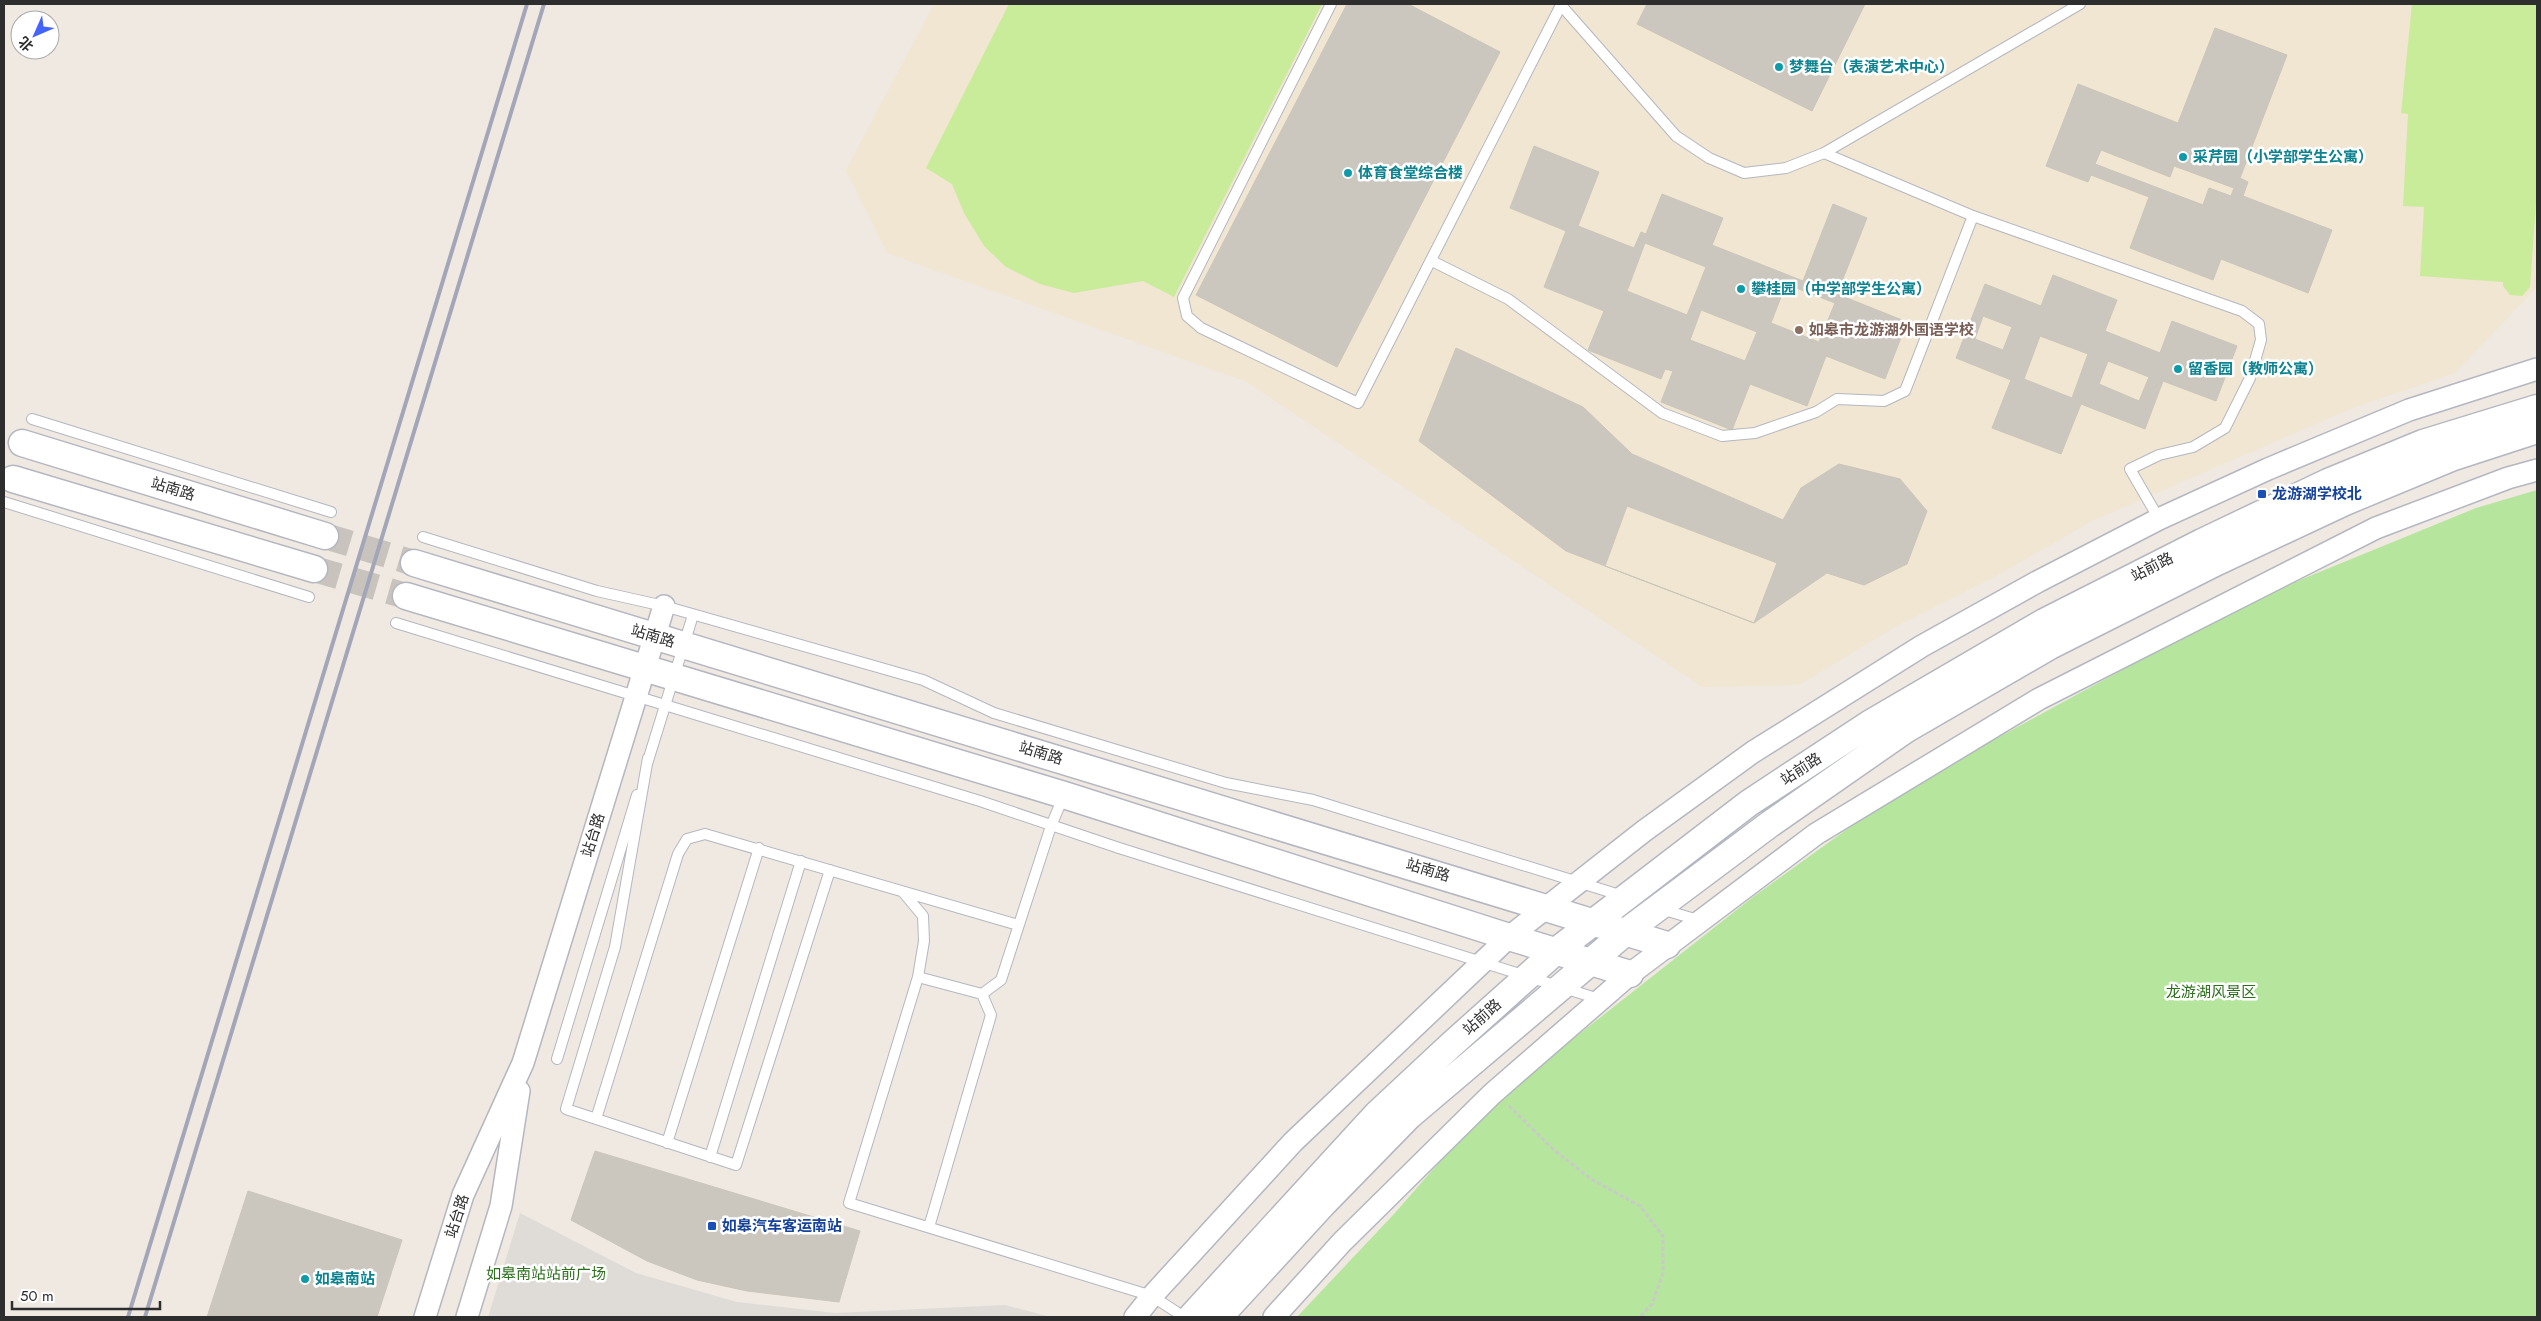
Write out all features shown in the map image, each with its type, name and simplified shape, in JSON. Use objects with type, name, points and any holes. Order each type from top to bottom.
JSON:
[{"type":"street","points":[[1136,1317],[1152,1296],[1292,1142],[1509,937],[1644,831],[1753,752],[1914,651],[2037,582],[2159,519],[2268,469],[2409,410],[2537,368]]},
{"type":"street","name":"站前路","points":[[1192,1317],[1377,1114],[1556,951],[1624,897],[1757,798],[1869,724],[2044,622],[2328,482],[2424,443],[2537,408]]},
{"type":"street","name":"站前路","points":[[1219,1317],[1324,1203],[1409,1116],[1590,961],[1770,824],[1905,730],[2050,646],[2217,562],[2345,502],[2451,458],[2537,430]]},
{"type":"street","name":"站南路","points":[[22,443],[328,524]]},
{"type":"street","points":[[1274,1317],[1342,1242],[1492,1094],[1630,974],[1698,920],[1816,834],[2039,699],[2376,528],[2508,478],[2537,470]]},
{"type":"street","points":[[8,490],[314,569]]},
{"type":"street","name":"站南路","points":[[414,563],[1627,931],[1667,945]]},
{"type":"street","points":[[406,596],[1064,795],[1630,974]]},
{"type":"street","name":"站台路","points":[[425,1317],[463,1195],[523,1064],[634,696],[664,606]]},
{"type":"street","name":"站台路","points":[[466,1317],[501,1206],[523,1064]]},
{"type":"lane","points":[[1332,4],[1183,298],[1187,316],[1201,328],[1358,403],[1432,261],[1560,4],[1676,136],[1709,158],[1744,173],[1786,168],[1824,153],[2080,4]]},
{"type":"lane","points":[[1824,153],[1973,216],[2242,312],[2258,324],[2261,340],[2250,378],[2225,428],[2193,448],[2159,455],[2130,469],[2159,519]]},
{"type":"lane","points":[[1432,261],[1508,299],[1662,413],[1722,436],[1755,433],[1816,412],[1837,399],[1884,401],[1905,390],[1973,216]]},
{"type":"lane","points":[[32,419],[328,524]]},
{"type":"lane","points":[[8,490],[309,597]]},
{"type":"lane","points":[[423,537],[597,591],[664,606],[923,680],[994,713],[1217,781],[1313,800],[1698,920]]},
{"type":"lane","points":[[557,1059],[693,615]]},
{"type":"lane","points":[[396,623],[980,801],[1051,826],[1599,999]]},
{"type":"lane","points":[[648,758],[615,947],[566,1108],[736,1166],[830,870]]},
{"type":"lane","points":[[982,994],[1001,980],[1051,826],[1064,795]]},
{"type":"lane","points":[[596,1119],[678,854],[687,839],[705,834],[759,848],[1018,925]]},
{"type":"lane","points":[[667,1143],[759,848]]},
{"type":"lane","points":[[710,1157],[801,861]]},
{"type":"lane","points":[[903,892],[923,916],[924,941],[918,976],[848,1203],[1152,1296],[1184,1317]]},
{"type":"lane","points":[[918,976],[982,994],[992,1015],[929,1227]]},
{"type":"path","points":[[1492,1094],[1502,1099],[1554,1150],[1591,1179],[1640,1206],[1663,1236],[1663,1272],[1652,1304],[1640,1317]]},
{"type":"shaded area","name":"如皋市龙游湖外国语学校","points":[[934,4],[2537,4],[2537,287],[2455,373],[2355,407],[2092,521],[1998,575],[1895,627],[1799,685],[1702,687],[1247,382],[887,253],[846,170]]},
{"type":"shaded area","name":"如皋南站站前广场","points":[[520,1213],[636,1273],[737,1302],[835,1313],[1005,1305],[1051,1317],[488,1317]]},
{"type":"green space","points":[[1009,4],[1322,4],[1174,297],[1143,281],[1074,293],[1040,284],[1006,267],[984,246],[964,213],[952,184],[926,168]]},
{"type":"green space","points":[[2412,4],[2537,4],[2537,190],[2530,287],[2522,296],[2510,295],[2503,286],[2503,282],[2420,276],[2424,207],[2403,206],[2408,114],[2401,113]]},
{"type":"green space","name":"龙游湖风景区","points":[[2537,490],[2537,1317],[1297,1317],[1394,1214],[1478,1118],[1526,1076],[1753,897],[1857,822],[1964,756],[2249,601],[2476,508]]},
{"type":"building","name":"体育食堂综合楼","points":[[1347,4],[1408,4],[1500,52],[1337,367],[1196,295]]},
{"type":"building","name":"梦舞台（表演艺术中心）","points":[[1647,4],[1865,4],[1812,111],[1637,24]]},
{"type":"building","name":"采芹园（小学部学生公寓）","points":[[2215,28],[2287,55],[2240,178],[2248,182],[2243,196],[2332,230],[2308,293],[2221,259],[2213,280],[2130,248],[2149,197],[2091,175],[2088,182],[2046,166],[2078,84],[2178,123]],"holes":[[[2101,150],[2170,177],[2174,166],[2234,188],[2231,196],[2209,188],[2203,205],[2095,164]]]},
{"type":"building","name":"攀桂园（中学部学生公寓）","points":[[1534,146],[1599,172],[1578,226],[1634,248],[1641,232],[1646,234],[1662,194],[1723,218],[1712,245],[1803,281],[1833,204],[1867,218],[1837,294],[1907,322],[1885,379],[1826,356],[1807,406],[1750,384],[1732,430],[1661,402],[1673,371],[1665,369],[1661,379],[1588,350],[1604,311],[1544,287],[1566,231],[1510,208]],"holes":[[[1645,243],[1706,267],[1687,315],[1627,291]],[[1786,284],[1835,303],[1819,342],[1771,323]],[[1701,310],[1757,332],[1745,361],[1690,340]]]},
{"type":"building","name":"留香园（教师公寓）","points":[[2053,275],[2117,300],[2105,331],[2160,353],[2172,321],[2237,346],[2216,401],[2163,381],[2145,429],[2081,404],[2061,454],[1992,428],[2011,380],[1956,358],[1985,284],[2041,306]],"holes":[[[1983,316],[2012,327],[2003,350],[1975,339]],[[2040,336],[2088,354],[2072,398],[2024,379]],[[2108,361],[2149,377],[2139,401],[2099,384]]]},
{"type":"building","points":[[1456,348],[1583,407],[1632,454],[1783,520],[1801,488],[1839,464],[1900,479],[1927,511],[1907,564],[1864,585],[1827,573],[1754,623],[1566,551],[1419,441]]},
{"type":"building","points":[[1627,506],[1777,563],[1754,623],[1605,566]]},
{"type":"building","name":"如皋汽车客运南站","points":[[595,1151],[860,1231],[839,1302],[747,1291],[697,1280],[647,1261],[571,1220]]},
{"type":"building","name":"如皋南站","points":[[248,1191],[402,1240],[377,1317],[207,1317]]},
{"type":"tunnel","points":[[325,536],[414,563]]},
{"type":"tunnel","points":[[314,569],[406,596]]},
{"type":"railway","points":[[128,1317],[527,4]]},
{"type":"railway","points":[[145,1317],[544,4]]},
{"type":"place","name":"梦舞台（表演艺术中心）","points":[[1779,67]]},
{"type":"place","name":"采芹园（小学部学生公寓）","points":[[2183,157]]},
{"type":"place","name":"体育食堂综合楼","points":[[1348,173]]},
{"type":"place","name":"攀桂园（中学部学生公寓）","points":[[1741,289]]},
{"type":"place","name":"如皋市龙游湖外国语学校","points":[[1799,330]]},
{"type":"place","name":"留香园（教师公寓）","points":[[2178,369]]},
{"type":"place","name":"龙游湖学校北","points":[[2262,494]]},
{"type":"place","name":"如皋汽车客运南站","points":[[712,1226]]},
{"type":"place","name":"如皋南站","points":[[305,1279]]}]
